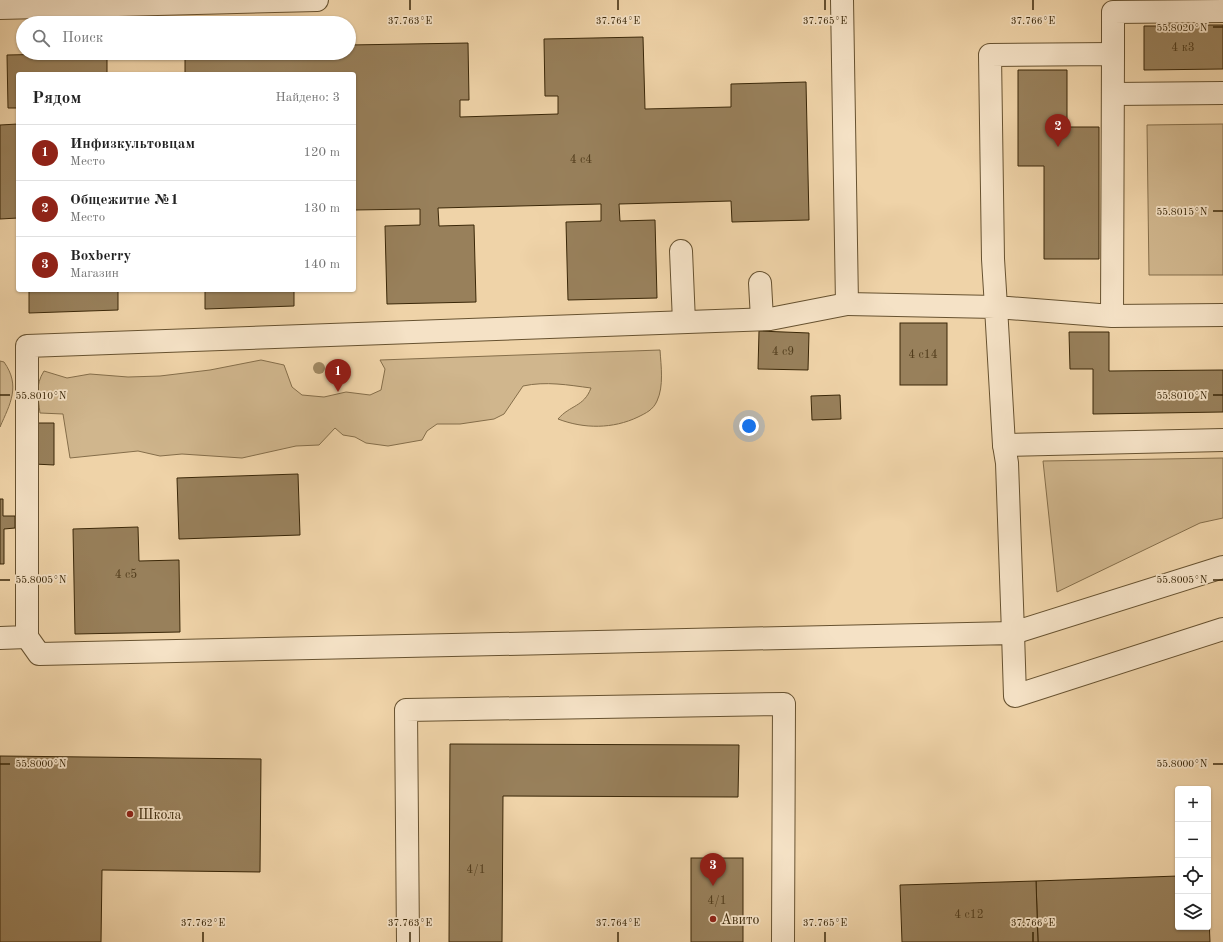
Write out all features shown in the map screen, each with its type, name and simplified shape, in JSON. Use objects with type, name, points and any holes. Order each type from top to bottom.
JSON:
[{"type":"lane","points":[[0,8],[317,0]]},
{"type":"lane","points":[[842,0],[847,304]]},
{"type":"lane","points":[[1112,316],[1114,12],[1223,11]]},
{"type":"lane","points":[[1113,54],[990,55],[993,259],[1004,445],[1007,463],[1015,696],[1223,629]]},
{"type":"lane","points":[[1113,94],[1223,93]]},
{"type":"lane","points":[[682,251],[684,322]]},
{"type":"lane","points":[[760,283],[762,319]]},
{"type":"lane","points":[[1223,314],[1112,316],[996,307],[847,304],[762,319],[27,346],[27,638],[39,654],[1013,633],[1223,567]]},
{"type":"lane","points":[[1004,445],[1223,440]]},
{"type":"lane","points":[[0,638],[27,638]]},
{"type":"lane","points":[[408,942],[406,710],[784,704],[783,942]]},
{"type":"shaded area","points":[[1223,124],[1223,275],[1149,275],[1147,125]]},
{"type":"shaded area","points":[[660,350],[661,389],[655,404],[644,414],[619,424],[609,426],[588,426],[578,425],[558,419],[585,399],[591,388],[557,384],[540,384],[523,386],[504,414],[494,419],[460,424],[437,424],[427,431],[422,440],[388,446],[366,443],[355,437],[343,435],[335,428],[319,445],[296,446],[242,458],[182,454],[160,456],[138,451],[70,458],[63,414],[40,413],[38,396],[39,381],[44,371],[67,378],[90,374],[128,377],[160,376],[210,370],[261,360],[284,365],[292,387],[302,395],[324,397],[346,392],[370,395],[381,390],[385,369],[380,360]]},
{"type":"shaded area","points":[[0,361],[4,362],[9,371],[13,387],[10,403],[0,427]]},
{"type":"shaded area","points":[[1223,458],[1223,518],[1200,523],[1057,592],[1043,461]]},
{"type":"building","points":[[1160,20],[1173,20],[1173,25],[1223,25],[1223,69],[1144,70],[1144,26],[1160,26]]},
{"type":"building","points":[[643,37],[645,109],[731,107],[731,84],[806,82],[809,220],[732,222],[731,201],[619,204],[620,221],[655,220],[657,298],[568,300],[566,222],[601,221],[601,204],[438,208],[439,226],[474,225],[476,302],[387,304],[385,226],[420,225],[420,209],[356,210],[356,72],[185,72],[185,60],[356,60],[356,45],[468,43],[469,100],[460,100],[460,117],[558,114],[558,96],[545,96],[544,39]]},
{"type":"building","points":[[7,55],[16,55],[16,60],[107,60],[107,72],[16,72],[16,108],[8,108]]},
{"type":"building","points":[[1018,70],[1067,70],[1067,127],[1099,127],[1099,259],[1044,259],[1044,166],[1018,166]]},
{"type":"building","points":[[16,124],[16,218],[0,219],[0,125]]},
{"type":"building","points":[[29,292],[118,292],[118,310],[29,313]]},
{"type":"building","points":[[205,292],[294,292],[294,306],[205,309]]},
{"type":"building","points":[[900,323],[947,323],[947,385],[900,385]]},
{"type":"building","points":[[759,331],[809,333],[808,370],[758,369]]},
{"type":"building","points":[[1069,332],[1109,332],[1109,371],[1223,370],[1223,412],[1093,414],[1093,369],[1070,369]]},
{"type":"building","points":[[840,395],[841,419],[812,420],[811,396]]},
{"type":"building","points":[[34,423],[54,423],[54,465],[34,464]]},
{"type":"building","points":[[298,474],[300,535],[179,539],[177,478]]},
{"type":"building","points":[[0,499],[3,499],[3,516],[15,516],[15,528],[4,529],[4,564],[0,564]]},
{"type":"building","points":[[138,527],[139,561],[179,560],[180,632],[75,634],[73,529]]},
{"type":"building","points":[[450,744],[739,745],[738,797],[503,796],[502,942],[449,942]]},
{"type":"building","name":"Школа","points":[[0,756],[261,759],[260,872],[102,870],[101,942],[0,942]]},
{"type":"building","points":[[691,858],[743,858],[743,942],[691,942]]},
{"type":"building","points":[[1175,876],[1175,930],[1209,930],[1210,942],[1038,942],[1036,881]]},
{"type":"building","points":[[1036,881],[1038,942],[902,942],[900,885]]},
{"type":"place","name":"Общежитие №1","points":[[1058,147]]},
{"type":"place","name":"Инфизкультовцам","points":[[338,392]]},
{"type":"place","name":"Школа","points":[[130,814]]},
{"type":"place","name":"Boxberry","points":[[713,886]]},
{"type":"place","name":"Авито","points":[[713,919]]}]
